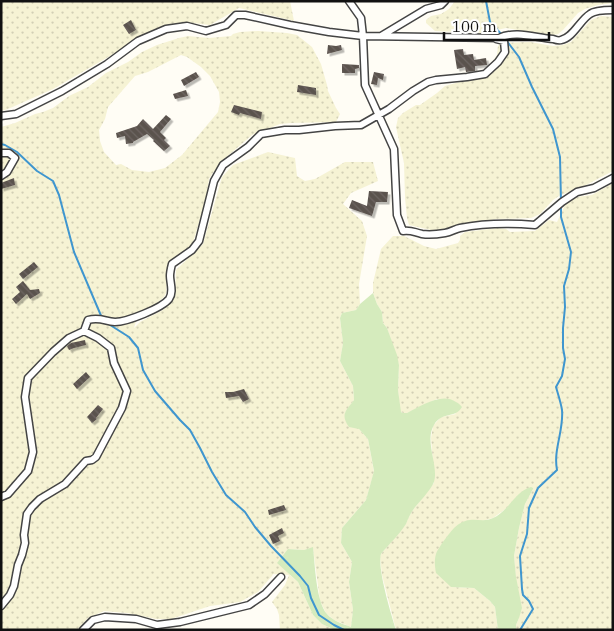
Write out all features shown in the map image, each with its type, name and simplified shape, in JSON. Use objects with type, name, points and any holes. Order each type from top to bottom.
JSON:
[{"type":"street","points":[[349,1],[361,18],[365,84],[394,149],[397,215],[403,231],[412,230],[422,234],[432,234],[447,233],[457,228],[482,224],[512,223],[535,225],[554,208],[577,192],[594,188],[613,178]]},
{"type":"street","points":[[380,36],[426,9],[440,5],[445,1]]},
{"type":"street","points":[[1,116],[16,114],[62,91],[107,64],[138,41],[166,29],[187,26],[206,31],[226,25],[236,15],[245,15],[329,32],[363,36],[499,37],[523,35],[562,40],[570,35],[590,13],[613,10]]},
{"type":"street","points":[[1,497],[8,494],[28,471],[33,452],[25,398],[28,378],[69,338],[84,331],[88,320],[97,318],[116,322],[134,318],[152,310],[168,299],[172,290],[170,275],[172,264],[192,250],[199,241],[214,181],[223,165],[248,147],[260,134],[285,130],[361,125],[428,82],[485,74],[498,62],[505,52],[504,41],[499,40],[499,37]]},
{"type":"street","points":[[1,153],[9,153],[15,158],[7,172],[1,176]]},
{"type":"street","points":[[1,606],[10,595],[14,586],[25,543],[24,535],[27,514],[40,499],[65,484],[86,461],[96,457],[122,408],[127,391],[114,364],[111,348],[98,338],[84,331]]},
{"type":"street","points":[[83,630],[93,620],[105,617],[136,620],[157,625],[180,622],[249,605],[265,594],[281,577]]},
{"type":"shaded area","points":[[1,1],[290,1],[294,21],[239,8],[210,25],[185,22],[160,27],[53,89],[1,111]]},
{"type":"shaded area","points":[[455,1],[613,1],[613,3],[585,9],[578,13],[563,30],[553,35],[506,28],[484,33],[435,31],[426,23],[426,20],[431,16],[441,14],[449,9]]},
{"type":"shaded area","points":[[601,16],[613,17],[613,171],[559,196],[540,214],[531,218],[496,219],[465,223],[445,230],[431,230],[409,225],[405,198],[404,163],[396,127],[398,118],[416,105],[420,105],[445,86],[474,78],[485,72],[497,55],[498,46],[501,43],[530,42],[553,46],[563,45],[571,42],[591,20]]},
{"type":"shaded area","points":[[258,31],[297,35],[312,47],[321,64],[328,91],[340,114],[336,122],[280,124],[252,135],[223,160],[209,179],[206,199],[192,246],[168,265],[164,297],[150,309],[138,315],[134,328],[140,322],[163,310],[175,297],[176,270],[203,244],[222,177],[233,165],[268,152],[295,158],[297,176],[305,181],[315,179],[345,162],[373,162],[378,181],[351,193],[343,204],[362,221],[367,236],[359,284],[360,304],[356,310],[342,313],[340,318],[343,343],[340,361],[353,386],[354,400],[345,413],[368,439],[374,472],[366,500],[342,528],[341,543],[352,562],[349,582],[353,610],[351,627],[334,620],[326,613],[320,601],[313,548],[304,550],[288,549],[290,575],[298,582],[313,615],[322,624],[335,630],[280,630],[279,615],[272,602],[285,585],[289,575],[273,574],[258,592],[240,602],[210,606],[171,619],[156,619],[127,613],[104,611],[88,618],[77,630],[1,630],[1,127],[53,108],[69,96],[88,87],[106,73],[157,45],[188,36],[209,38],[231,36],[240,32]],"holes":[[[181,55],[187,57],[210,76],[219,92],[218,112],[182,155],[165,168],[149,172],[132,170],[121,164],[116,165],[104,152],[100,141],[99,130],[105,119],[108,107],[135,76],[148,72]]]},
{"type":"shaded area","points":[[613,183],[613,630],[516,630],[519,618],[514,556],[525,504],[533,489],[493,518],[482,521],[469,520],[451,587],[474,588],[490,601],[495,607],[498,630],[396,630],[382,575],[380,557],[434,483],[431,438],[433,426],[441,417],[456,414],[437,399],[407,413],[400,411],[398,390],[399,365],[387,328],[383,323],[382,312],[373,293],[373,283],[381,249],[393,236],[404,236],[424,246],[436,249],[458,243],[460,236],[465,232],[498,228],[506,229],[510,232],[535,231],[549,220],[557,222],[566,203],[577,197],[592,195]]},
{"type":"green space","points":[[373,293],[382,312],[383,323],[387,328],[397,355],[401,412],[407,413],[438,399],[450,399],[462,407],[456,413],[441,418],[434,425],[430,438],[435,469],[434,482],[412,512],[406,524],[381,554],[381,570],[396,630],[335,630],[322,624],[313,615],[298,582],[277,563],[288,549],[304,550],[313,547],[320,601],[323,608],[332,619],[351,627],[353,610],[349,582],[352,562],[341,543],[342,528],[366,500],[374,471],[368,439],[359,429],[349,427],[345,419],[345,413],[354,400],[353,386],[340,361],[343,343],[340,318],[342,313],[356,310]]},
{"type":"green space","points":[[531,487],[533,489],[525,504],[514,556],[522,608],[516,630],[498,630],[495,607],[490,601],[474,588],[451,587],[436,573],[435,557],[437,551],[456,526],[467,520],[493,518],[503,511],[520,493]]},
{"type":"building","points":[[131,20],[136,30],[129,34],[123,25]]},
{"type":"building","points":[[328,45],[341,45],[342,50],[327,54]]},
{"type":"building","points":[[463,49],[464,55],[473,54],[474,60],[486,58],[487,65],[475,66],[475,71],[466,72],[465,67],[457,69],[454,50]]},
{"type":"building","points":[[342,64],[359,65],[359,68],[355,69],[355,73],[342,73]]},
{"type":"building","points":[[196,72],[199,77],[184,86],[181,80]]},
{"type":"building","points":[[374,72],[384,74],[383,80],[378,78],[377,85],[371,84]]},
{"type":"building","points":[[298,85],[316,88],[316,95],[297,92]]},
{"type":"building","points":[[186,90],[188,96],[175,99],[173,94]]},
{"type":"building","points":[[234,105],[262,112],[261,119],[231,112]]},
{"type":"building","points":[[166,115],[171,119],[160,132],[170,146],[164,151],[147,134],[133,143],[126,144],[125,136],[117,138],[116,133],[137,126],[143,119],[153,129]]},
{"type":"building","points":[[14,178],[15,185],[1,189],[1,183]]},
{"type":"building","points":[[369,191],[388,192],[387,202],[376,202],[372,216],[349,208],[352,200],[367,206]]},
{"type":"building","points":[[34,262],[38,267],[23,279],[19,274]]},
{"type":"building","points":[[23,281],[30,290],[39,289],[40,293],[30,299],[27,294],[16,304],[12,299],[20,292],[16,287]]},
{"type":"building","points":[[85,340],[86,345],[69,350],[67,346],[71,343]]},
{"type":"building","points":[[86,372],[90,377],[77,389],[73,384]]},
{"type":"building","points":[[244,389],[249,399],[243,402],[239,396],[226,398],[225,392]]},
{"type":"building","points":[[98,405],[103,409],[92,423],[87,417]]},
{"type":"building","points":[[284,505],[286,510],[269,515],[268,510]]},
{"type":"building","points":[[282,528],[284,533],[278,536],[280,541],[273,544],[269,535]]},
{"type":"waterway","points":[[486,1],[490,22],[503,36]]},
{"type":"waterway","points":[[506,40],[519,57],[553,129],[560,157],[561,202]]},
{"type":"waterway","points":[[1,144],[17,152],[37,171],[53,181],[59,195],[74,252],[102,318]]},
{"type":"waterway","points":[[520,630],[533,609],[523,595],[520,556],[527,534],[529,508],[538,488],[557,470],[556,455],[562,425],[562,410],[556,387],[562,376],[565,359],[563,348],[564,286],[571,252],[561,217],[561,206]]},
{"type":"waterway","points":[[107,323],[129,337],[138,348],[143,370],[155,391],[190,430],[226,495],[245,512],[271,546],[308,586],[319,615],[344,630]]}]
